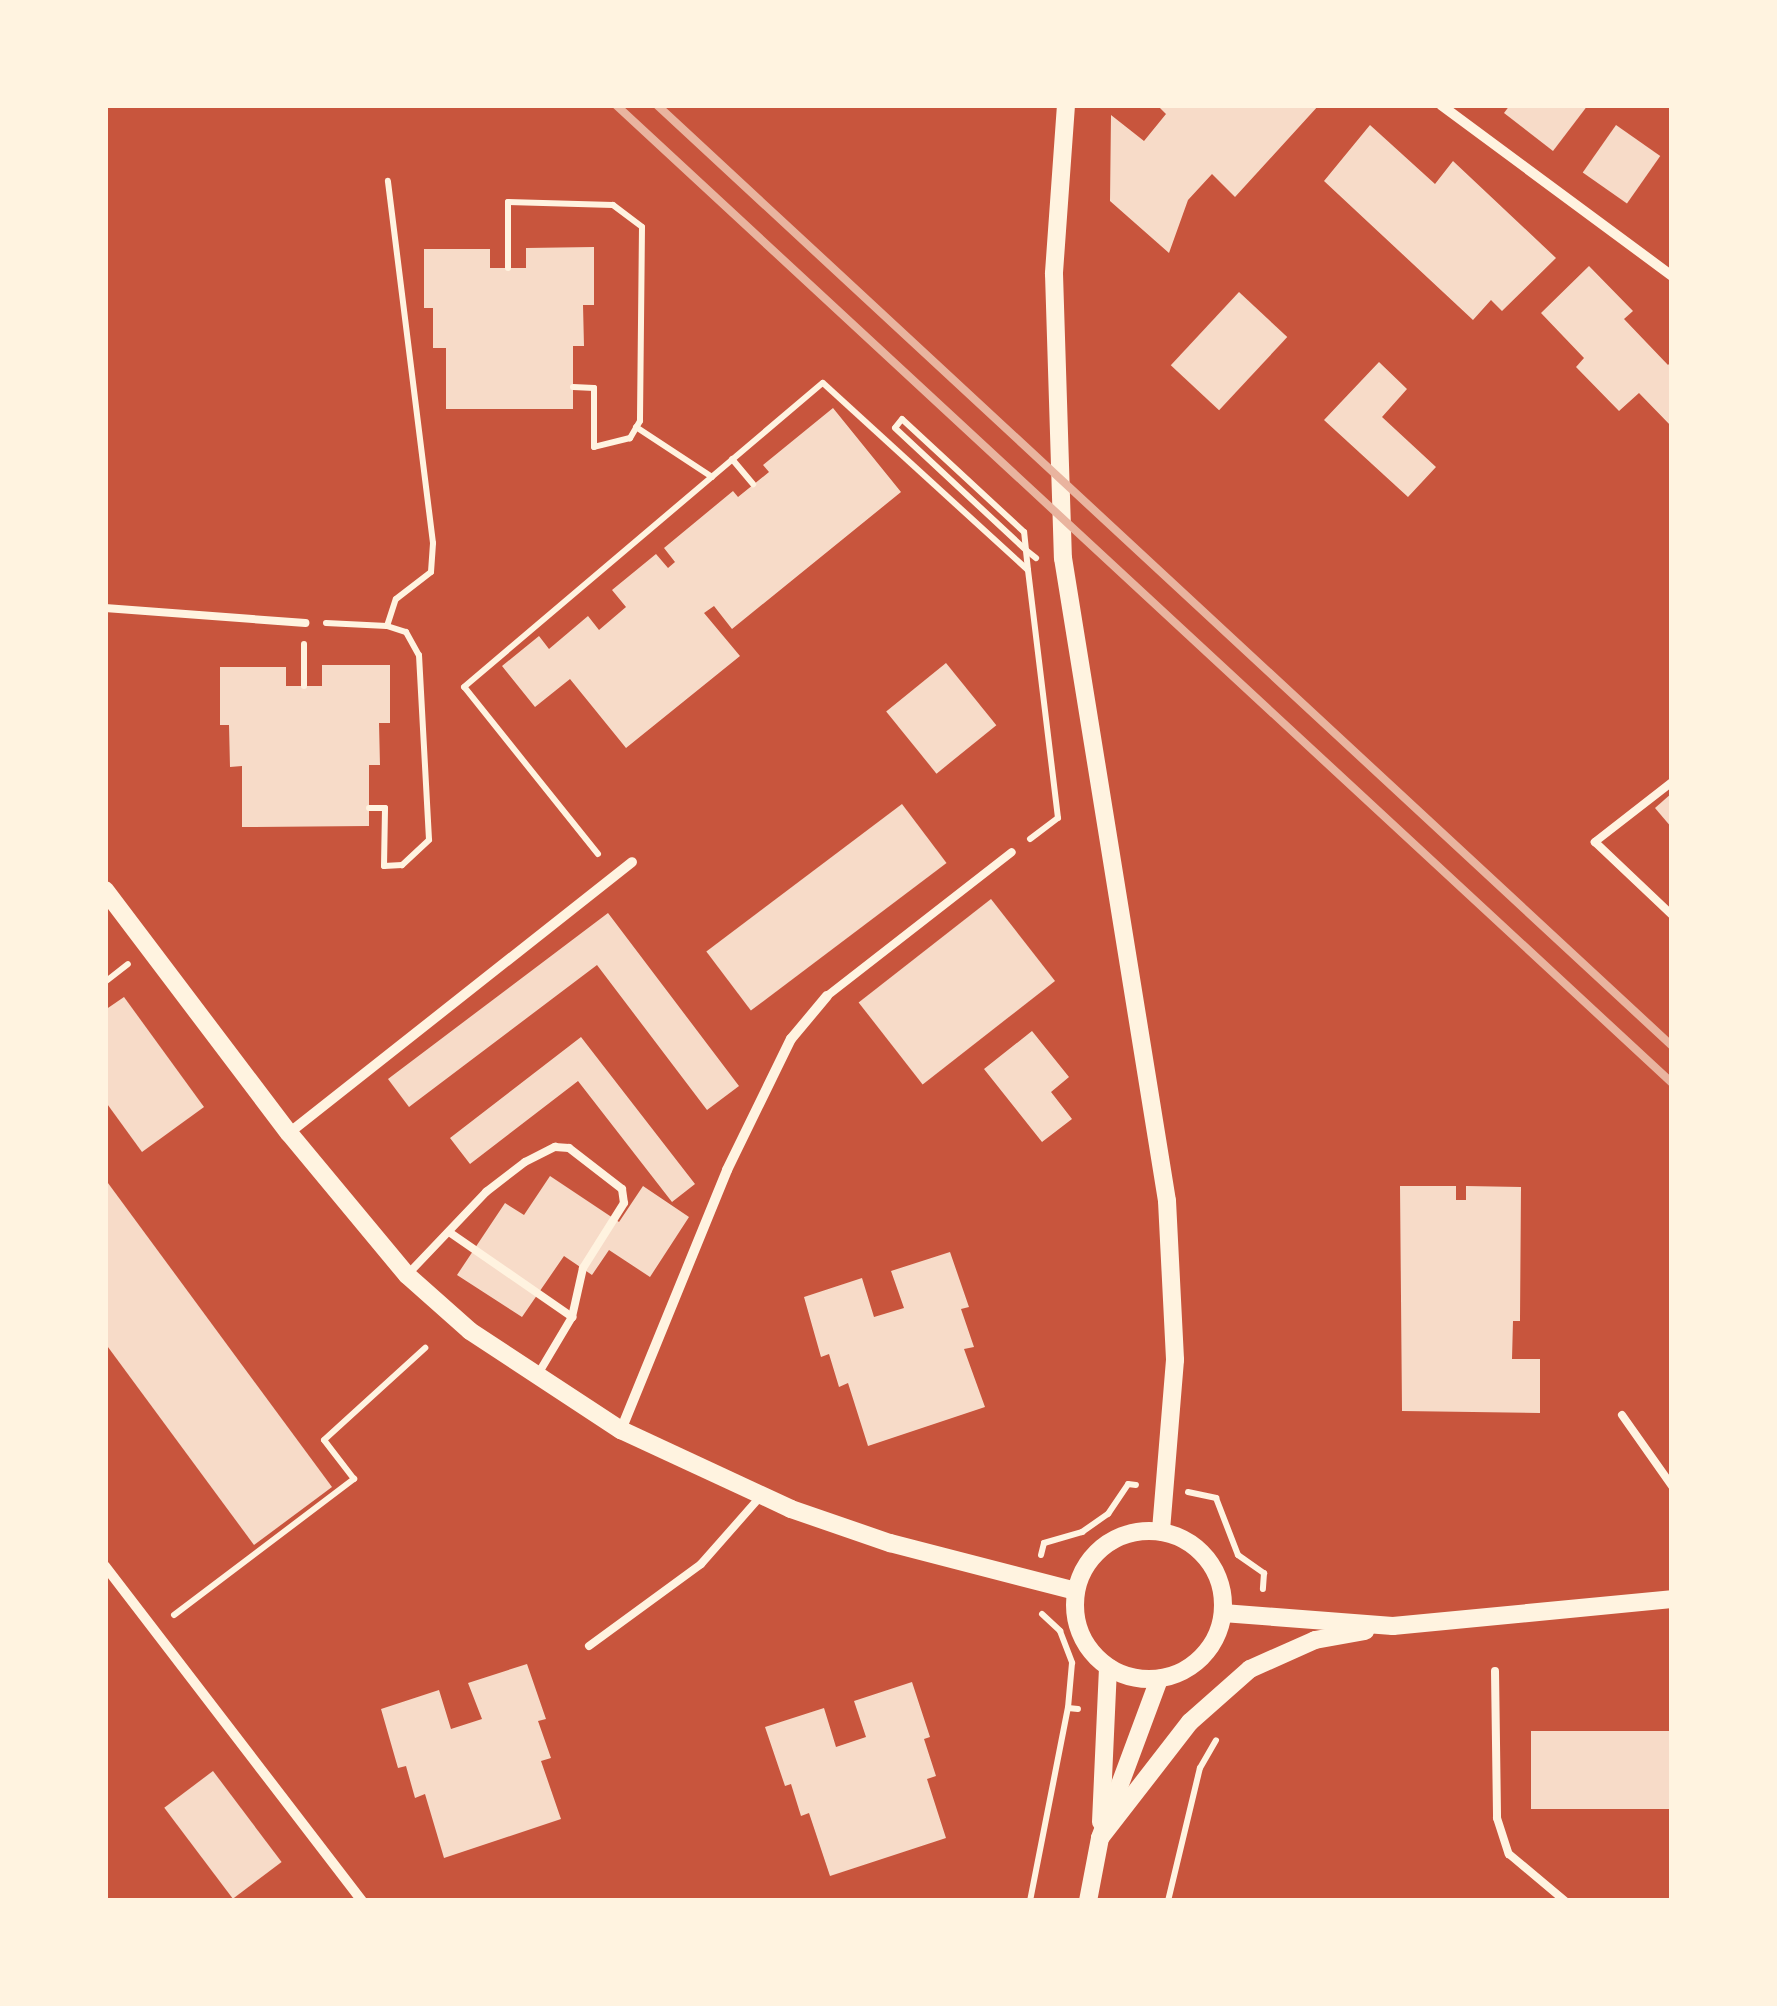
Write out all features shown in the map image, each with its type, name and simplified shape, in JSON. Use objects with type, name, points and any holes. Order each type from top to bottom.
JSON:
[{"type":"street","points":[[1066,105],[1054,274],[1065,580],[1167,1201],[1174,1360],[1161,1531]]},
{"type":"street","points":[[1441,105],[1672,276]]},
{"type":"street","points":[[289,1133],[632,862]]},
{"type":"street","points":[[105,890],[289,1133],[407,1276],[537,1376],[621,1430],[761,1496],[890,1543],[1076,1591]]},
{"type":"street","points":[[621,1430],[726,1170],[792,1039],[828,996]]},
{"type":"street","points":[[1161,1531],[1192,1544],[1215,1569],[1223,1613],[1203,1657],[1159,1679],[1108,1667],[1077,1626],[1076,1591],[1082,1572],[1106,1544],[1161,1531]]},
{"type":"street","points":[[105,1566],[362,1901]]},
{"type":"street","points":[[1100,1838],[1190,1722],[1250,1669],[1315,1640],[1393,1626],[1672,1599]]},
{"type":"street","points":[[1223,1613],[1393,1626]]},
{"type":"street","points":[[1088,1901],[1100,1838],[1108,1667]]},
{"type":"street","points":[[1100,1838],[1159,1679]]},
{"type":"lane","points":[[105,608],[304,623]]},
{"type":"lane","points":[[1672,782],[1595,842],[1672,915]]},
{"type":"lane","points":[[828,996],[1012,852]]},
{"type":"lane","points":[[407,1276],[486,1192],[555,1147],[569,1148],[594,1166],[622,1189],[624,1203],[583,1268],[572,1317],[537,1376]]},
{"type":"lane","points":[[450,1232],[572,1317]]},
{"type":"lane","points":[[1622,1414],[1672,1486]]},
{"type":"lane","points":[[589,1646],[701,1564],[761,1496]]},
{"type":"lane","points":[[1495,1671],[1496,1818],[1509,1854],[1565,1901]]},
{"type":"path","points":[[388,181],[433,543],[431,572],[396,599],[388,626]]},
{"type":"path","points":[[508,268],[508,202],[613,205],[642,227],[636,427],[630,438],[594,446],[594,388],[573,387]]},
{"type":"path","points":[[598,854],[464,687],[823,383],[1028,570]]},
{"type":"path","points":[[1012,852],[1058,818],[1028,570],[1026,550],[1024,532],[902,419],[894,428],[1026,550],[1065,580]]},
{"type":"path","points":[[636,427],[712,477]]},
{"type":"path","points":[[732,459],[754,484]]},
{"type":"path","points":[[304,686],[304,623],[388,626],[406,632],[419,655],[429,840],[402,865],[384,866],[385,808],[369,808]]},
{"type":"path","points":[[156,1628],[354,1479],[324,1440],[425,1348]]},
{"type":"path","points":[[1165,1487],[1216,1498],[1238,1555],[1264,1573],[1263,1616]]},
{"type":"path","points":[[1168,1901],[1200,1768],[1223,1727]]},
{"type":"path","points":[[1030,1901],[1040,1857]]},
{"type":"building","points":[[1157,105],[1319,105],[1235,197],[1212,174],[1188,200],[1169,253],[1110,201],[1111,115],[1144,141],[1166,114]]},
{"type":"building","points":[[1510,105],[1588,105],[1553,151],[1504,113]]},
{"type":"building","points":[[1370,125],[1435,184],[1453,161],[1556,258],[1502,311],[1491,300],[1473,320],[1324,181]]},
{"type":"building","points":[[1616,125],[1660,156],[1627,203],[1583,173]]},
{"type":"building","points":[[594,247],[594,305],[583,305],[584,346],[573,346],[573,409],[446,409],[446,348],[433,348],[433,308],[424,308],[424,249],[490,249],[490,268],[526,268],[526,248]]},
{"type":"building","points":[[1589,266],[1633,311],[1624,319],[1668,365],[1672,361],[1672,427],[1639,393],[1619,411],[1576,367],[1584,358],[1541,313]]},
{"type":"building","points":[[1239,292],[1287,337],[1219,410],[1171,365]]},
{"type":"building","points":[[1379,362],[1407,389],[1382,417],[1436,467],[1408,497],[1324,420]]},
{"type":"building","points":[[833,408],[901,492],[732,629],[714,606],[704,613],[740,656],[626,748],[570,679],[535,707],[502,666],[539,636],[549,649],[588,616],[599,630],[626,607],[612,590],[656,554],[668,568],[675,562],[664,548],[733,491],[738,497],[769,472],[763,465]]},
{"type":"building","points":[[946,663],[996,725],[937,774],[886,711]]},
{"type":"building","points":[[322,665],[390,665],[390,723],[379,723],[380,765],[369,765],[369,826],[242,827],[242,766],[230,767],[229,725],[220,725],[220,667],[286,667],[286,686],[322,686]]},
{"type":"building","points":[[1672,793],[1672,828],[1655,808]]},
{"type":"building","points":[[902,804],[947,863],[751,1011],[706,951]]},
{"type":"building","points":[[991,899],[1055,981],[923,1084],[859,1002]]},
{"type":"building","points":[[608,913],[739,1086],[707,1110],[597,965],[409,1107],[388,1079]]},
{"type":"building","points":[[124,997],[204,1107],[142,1152],[105,1101],[105,1010]]},
{"type":"building","points":[[1032,1031],[1069,1077],[1051,1092],[1072,1119],[1042,1142],[984,1069]]},
{"type":"building","points":[[581,1037],[695,1184],[672,1202],[578,1081],[470,1164],[450,1138]]},
{"type":"building","points":[[550,1176],[619,1222],[643,1186],[689,1217],[650,1277],[609,1250],[592,1275],[564,1256],[522,1317],[457,1275],[505,1203],[524,1215]]},
{"type":"building","points":[[105,1179],[332,1487],[254,1545],[105,1343]]},
{"type":"building","points":[[1400,1186],[1456,1186],[1456,1200],[1466,1200],[1466,1186],[1521,1187],[1520,1321],[1513,1321],[1512,1359],[1540,1359],[1540,1413],[1402,1411]]},
{"type":"building","points":[[950,1252],[969,1307],[961,1309],[974,1347],[964,1349],[985,1407],[868,1446],[848,1383],[839,1387],[829,1354],[821,1357],[804,1297],[862,1278],[874,1317],[904,1308],[891,1271]]},
{"type":"building","points":[[527,1664],[546,1719],[538,1721],[551,1758],[541,1761],[561,1819],[444,1858],[425,1794],[415,1798],[406,1766],[398,1768],[381,1709],[439,1690],[451,1729],[482,1719],[468,1683]]},
{"type":"building","points":[[912,1682],[930,1737],[924,1739],[936,1776],[927,1779],[946,1838],[830,1876],[809,1813],[801,1816],[791,1784],[785,1786],[765,1727],[824,1708],[836,1747],[866,1737],[854,1701]]},
{"type":"building","points":[[1531,1731],[1672,1731],[1672,1809],[1531,1809]]},
{"type":"building","points":[[213,1771],[282,1862],[233,1899],[164,1808]]},
{"type":"railway","points":[[616,105],[1672,1083]]},
{"type":"railway","points":[[657,105],[1672,1046]]}]
